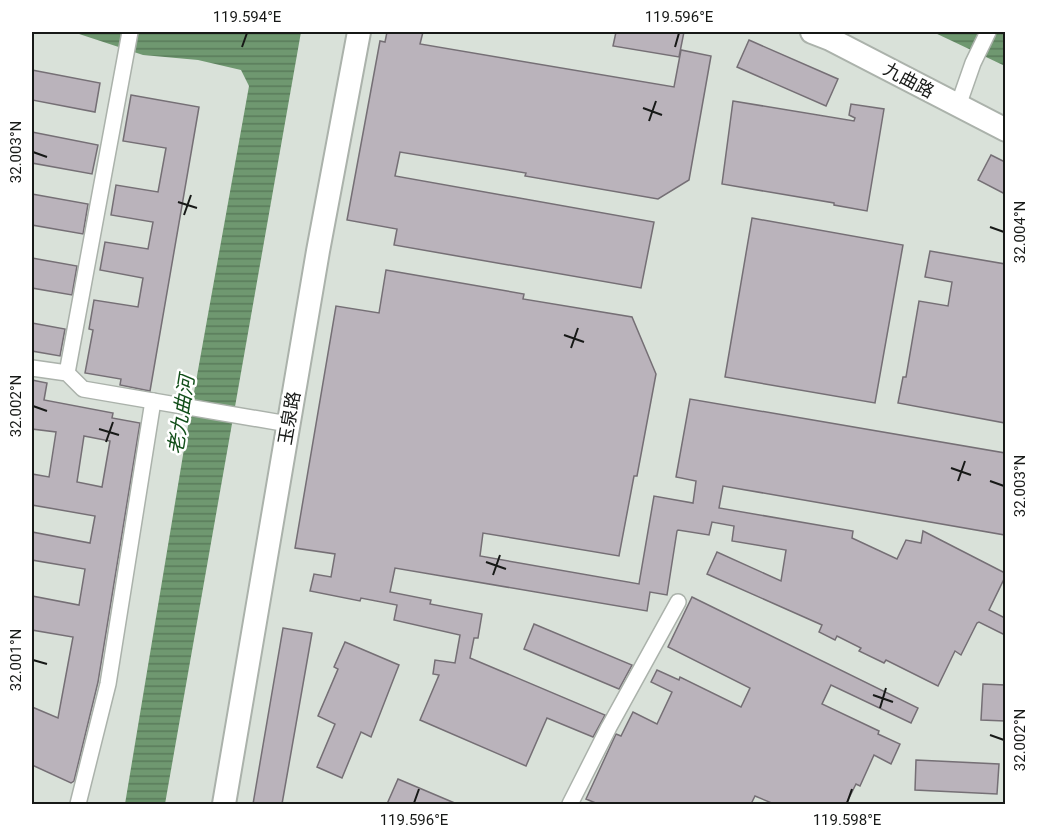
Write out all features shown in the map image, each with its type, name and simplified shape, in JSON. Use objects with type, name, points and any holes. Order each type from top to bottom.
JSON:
[{"type":"street","points":[[68,373],[130,32]]},
{"type":"street","name":"玉泉路","points":[[224,804],[318,251],[359,32]]},
{"type":"street","name":"九曲路","points":[[812,32],[830,39],[1005,130]]},
{"type":"street","points":[[958,106],[973,63],[988,32]]},
{"type":"street","points":[[32,368],[68,373],[83,389],[288,424]]},
{"type":"street","points":[[78,804],[108,684],[153,401]]},
{"type":"street","points":[[570,804],[609,727],[678,602]]},
{"type":"shaded area","points":[[73,32],[301,32],[165,804],[125,804],[186,437],[249,86],[241,70],[198,60],[143,55]]},
{"type":"shaded area","points":[[933,32],[1005,32],[1005,66]]},
{"type":"building","points":[[387,32],[423,32],[420,44],[674,87],[681,50],[711,56],[689,180],[658,199],[525,176],[526,173],[400,152],[395,176],[654,222],[641,288],[394,245],[397,229],[347,220],[380,41],[385,42]]},
{"type":"building","points":[[616,32],[684,32],[679,57],[613,46]]},
{"type":"building","points":[[749,40],[838,79],[826,106],[737,67]]},
{"type":"building","points":[[32,70],[100,83],[95,112],[32,100]]},
{"type":"building","points":[[131,95],[199,107],[150,391],[120,385],[121,379],[85,373],[93,330],[89,329],[94,300],[138,307],[143,278],[100,270],[105,242],[148,249],[153,222],[111,215],[116,185],[158,192],[166,148],[123,141]]},
{"type":"building","points":[[733,101],[854,121],[855,118],[849,115],[851,104],[884,109],[867,211],[834,205],[834,203],[722,184]]},
{"type":"building","points":[[32,132],[98,145],[92,174],[32,163]]},
{"type":"building","points":[[991,155],[1005,162],[1005,194],[978,180]]},
{"type":"building","points":[[32,194],[88,204],[83,234],[32,225]]},
{"type":"building","points":[[752,218],[903,245],[875,403],[725,377]]},
{"type":"building","points":[[930,251],[1005,264],[1005,423],[898,403],[903,377],[906,377],[919,301],[948,306],[952,282],[925,277]]},
{"type":"building","points":[[32,258],[77,266],[72,295],[32,288]]},
{"type":"building","points":[[386,270],[524,294],[523,299],[632,317],[656,374],[619,556],[483,533],[480,556],[639,584],[654,496],[693,503],[696,481],[676,477],[690,399],[1005,453],[1005,535],[723,486],[719,508],[853,531],[852,538],[897,559],[906,540],[921,543],[923,531],[1005,573],[989,610],[1005,618],[1005,635],[977,623],[961,655],[955,651],[938,686],[886,660],[884,663],[859,651],[861,648],[837,636],[835,640],[819,632],[822,625],[707,574],[717,552],[781,581],[786,550],[732,541],[734,526],[712,522],[709,535],[677,531],[667,595],[650,592],[647,611],[395,568],[390,592],[431,600],[430,604],[482,614],[478,638],[474,638],[470,658],[605,715],[593,737],[547,718],[526,766],[420,720],[439,675],[433,674],[435,660],[455,663],[460,635],[394,620],[397,605],[361,598],[360,601],[310,591],[314,574],[331,577],[335,554],[295,548],[336,306],[379,313]]},
{"type":"building","points":[[32,323],[65,329],[60,356],[32,351]]},
{"type":"building","points":[[32,380],[47,383],[44,400],[113,413],[112,418],[140,423],[98,682],[74,781],[71,783],[32,765],[32,707],[58,718],[73,637],[32,630],[32,596],[79,605],[85,569],[32,560],[32,532],[90,543],[95,516],[32,505],[32,474],[49,477],[56,432],[32,429]],"holes":[[[84,436],[110,441],[102,487],[77,482]]]},
{"type":"building","points":[[692,597],[918,708],[911,723],[831,685],[822,704],[879,731],[878,734],[900,744],[891,764],[874,755],[860,786],[856,784],[846,804],[774,804],[755,796],[751,804],[598,804],[586,799],[616,734],[621,736],[633,712],[657,724],[672,692],[651,682],[657,670],[679,680],[680,677],[741,707],[750,688],[668,647]]},
{"type":"building","points":[[534,624],[632,665],[619,689],[524,649]]},
{"type":"building","points":[[283,628],[312,633],[282,804],[253,804]]},
{"type":"building","points":[[345,642],[399,665],[371,737],[361,732],[342,778],[317,767],[335,724],[318,716],[338,669],[334,667]]},
{"type":"building","points":[[983,684],[1005,685],[1005,721],[981,720]]},
{"type":"building","points":[[916,760],[999,764],[997,794],[915,790]]},
{"type":"building","points":[[398,779],[457,804],[387,804]]},
{"type":"water label","name":"老九曲河","points":[[181,415]]}]
